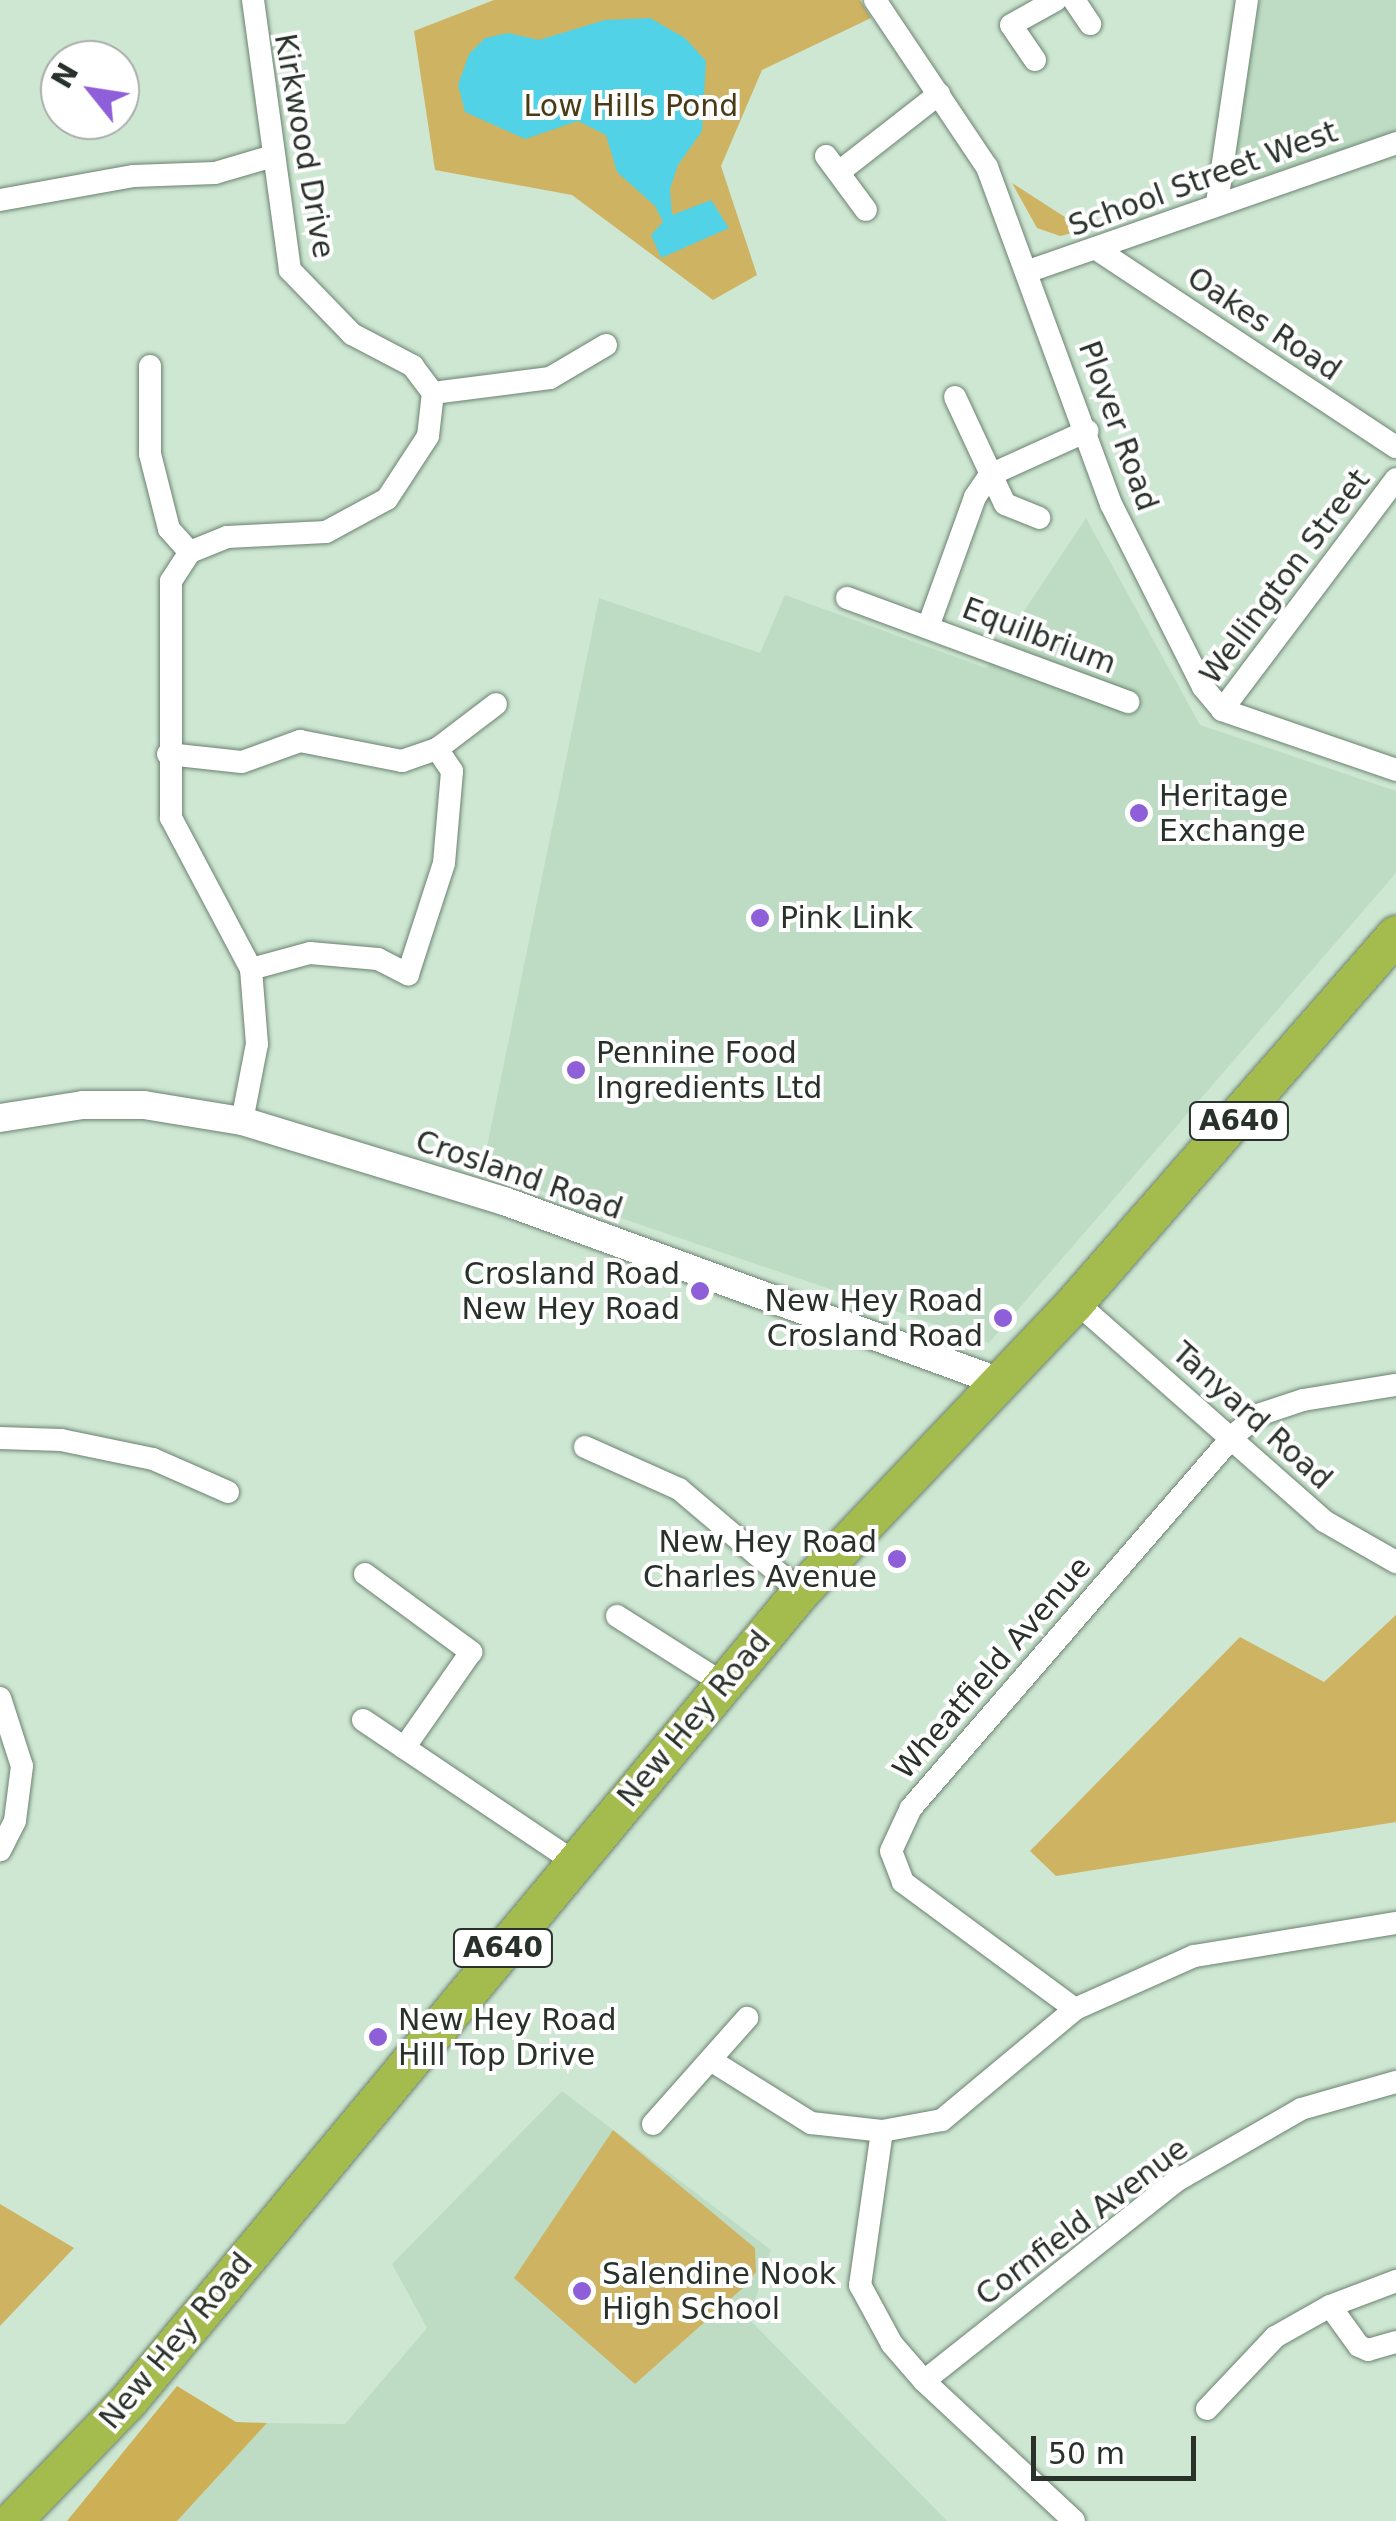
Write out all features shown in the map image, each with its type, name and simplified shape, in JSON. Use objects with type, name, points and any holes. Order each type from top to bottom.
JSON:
[{"type":"highway","name":"New Hey Road","points":[[13,2521],[128,2402],[801,1592],[1076,1302],[1396,935]]},
{"type":"street","name":"Kirkwood Drive","points":[[252,0],[290,270],[352,334],[414,366],[433,393]]},
{"type":"street","points":[[1035,60],[1012,26],[1056,0]]},
{"type":"street","points":[[1074,0],[1090,24]]},
{"type":"street","points":[[1217,202],[1246,0]]},
{"type":"street","name":"Plover Road","points":[[878,1],[988,167],[1030,271],[1110,504],[1203,687],[1222,710]]},
{"type":"street","points":[[866,210],[832,164],[940,94]]},
{"type":"street","name":"School Street West","points":[[1030,271],[1098,250],[1217,202],[1396,144]]},
{"type":"street","points":[[0,200],[134,176],[215,174],[273,156]]},
{"type":"street","name":"Oakes Road","points":[[1098,250],[1396,448]]},
{"type":"street","points":[[242,1121],[257,1044],[251,969],[171,818],[171,580],[190,552],[227,537],[326,532],[387,500],[428,436],[433,393],[550,378],[606,345]]},
{"type":"street","points":[[150,366],[150,454],[169,529],[190,552]]},
{"type":"street","points":[[955,397],[1004,504],[1040,518]]},
{"type":"street","points":[[990,475],[1087,431]]},
{"type":"street","name":"Equilbrium","points":[[928,626],[975,497],[990,475]]},
{"type":"street","name":"Wellington Street","points":[[1222,710],[1396,478]]},
{"type":"street","name":"Equilbrium","points":[[846,598],[1128,702]]},
{"type":"street","points":[[168,754],[242,762],[300,740],[402,760],[437,750],[496,704]]},
{"type":"street","points":[[1222,710],[1396,770]]},
{"type":"street","points":[[251,969],[310,953],[378,959],[408,974],[444,863],[452,771],[437,750]]},
{"type":"street","name":"Crosland Road","points":[[0,1118],[84,1106],[144,1105],[242,1121],[504,1201],[1002,1382]]},
{"type":"street","name":"Tanyard Road","points":[[1076,1302],[1233,1436],[1324,1521],[1396,1562]]},
{"type":"street","name":"Wheatfield Avenue","points":[[1075,2009],[903,1882],[892,1851],[911,1808],[1233,1436],[1258,1414],[1303,1400],[1396,1384]]},
{"type":"street","points":[[0,1438],[61,1440],[153,1459],[228,1492]]},
{"type":"street","points":[[585,1448],[679,1489],[801,1592]]},
{"type":"street","points":[[365,1574],[471,1652],[404,1748]]},
{"type":"street","points":[[616,1616],[724,1684]]},
{"type":"street","points":[[0,1698],[22,1766],[14,1821],[0,1850]]},
{"type":"street","points":[[363,1720],[574,1862]]},
{"type":"street","points":[[712,2060],[811,2122],[882,2131],[942,2120],[1075,2009],[1194,1956],[1396,1922]]},
{"type":"street","points":[[653,2124],[747,2018]]},
{"type":"street","name":"Cornfield Avenue","points":[[924,2381],[1176,2181],[1301,2110],[1396,2082]]},
{"type":"street","points":[[882,2131],[860,2285],[892,2344],[924,2381],[1074,2521]]},
{"type":"street","points":[[1208,2409],[1275,2337],[1330,2306],[1396,2281]]},
{"type":"street","points":[[1330,2306],[1358,2346],[1368,2350],[1396,2342]]},
{"type":"shaded area","points":[[1260,0],[1396,0],[1396,131],[1237,185],[1231,180]]},
{"type":"shaded area","points":[[1086,518],[1200,725],[1396,791],[1396,873],[989,1343],[482,1171],[599,598],[760,653],[785,595],[986,668]]},
{"type":"shaded area","name":"Salendine Nook High School","points":[[562,2091],[771,2250],[749,2319],[947,2521],[177,2521],[267,2423],[345,2424],[427,2328],[392,2264]]},
{"type":"shaded area","points":[[177,2386],[236,2422],[267,2423],[177,2521],[67,2521]]},
{"type":"green space","name":"Low Hills Pond","points":[[494,0],[860,0],[871,18],[762,70],[721,166],[757,275],[713,300],[572,195],[435,170],[414,31]]},
{"type":"green space","points":[[1012,183],[1085,230],[1060,236],[1037,228]]},
{"type":"green space","points":[[1396,1615],[1396,1822],[1056,1876],[1030,1851],[1240,1637],[1324,1682]]},
{"type":"green space","points":[[613,2130],[755,2248],[756,2272],[744,2287],[635,2384],[514,2278]]},
{"type":"green space","points":[[0,2204],[74,2248],[0,2326]]},
{"type":"water","points":[[650,18],[685,38],[706,61],[702,131],[678,165],[670,189],[672,215],[711,200],[729,228],[661,258],[651,235],[663,222],[655,206],[617,172],[606,135],[578,121],[525,139],[465,112],[458,85],[469,54],[485,38],[508,33],[539,40],[605,20]]},
{"type":"place","name":"Heritage Exchange","points":[[1139,813]]},
{"type":"place","name":"Pink Link","points":[[760,918]]},
{"type":"place","name":"Pennine Food Ingredients Ltd","points":[[576,1070]]},
{"type":"place","name":"Crosland Road New Hey Road","points":[[700,1291]]},
{"type":"place","name":"New Hey Road Crosland Road","points":[[1003,1318]]},
{"type":"place","name":"New Hey Road Charles Avenue","points":[[897,1559]]},
{"type":"place","name":"New Hey Road Hill Top Drive","points":[[378,2037]]},
{"type":"place","name":"Salendine Nook High School","points":[[582,2291]]}]
